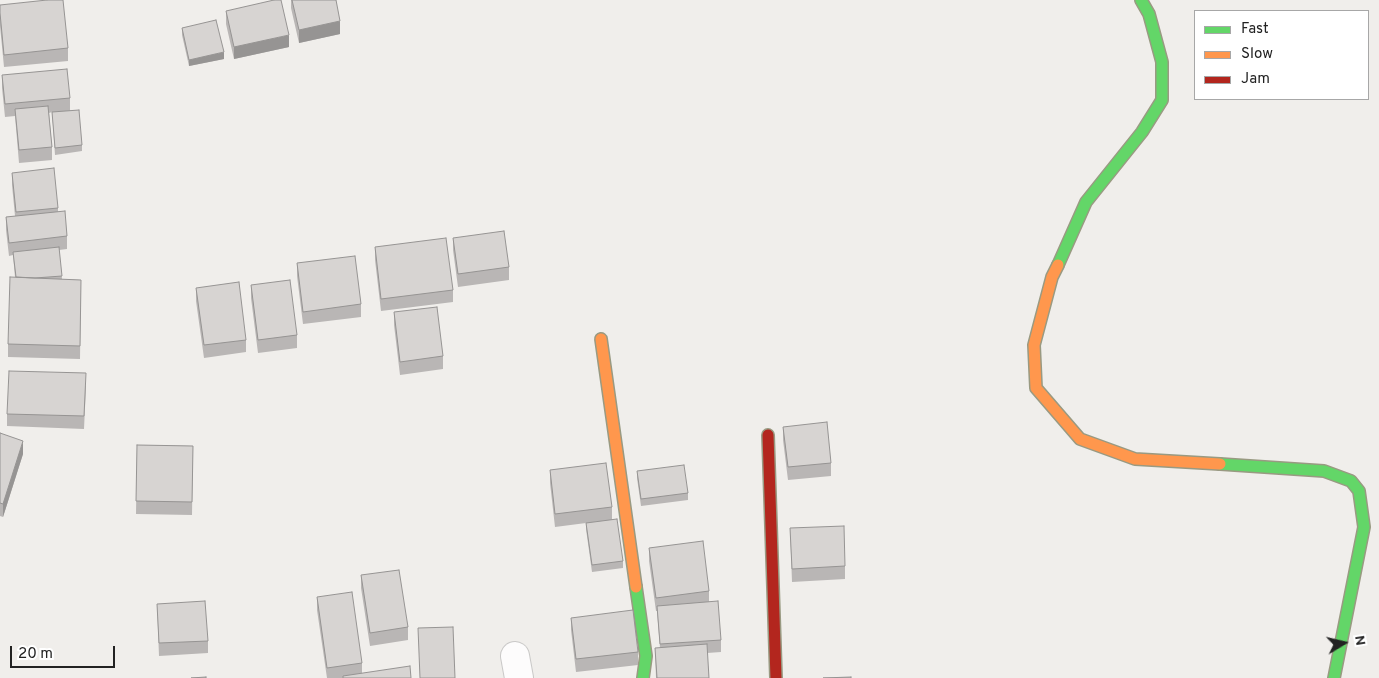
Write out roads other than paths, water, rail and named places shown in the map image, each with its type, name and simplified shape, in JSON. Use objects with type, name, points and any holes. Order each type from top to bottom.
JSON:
[{"type":"street","points":[[1141,0],[1149,14],[1162,62],[1162,100],[1142,132],[1086,202],[1052,276],[1034,345],[1036,388],[1080,439],[1135,459],[1324,471],[1351,481],[1359,491],[1364,527],[1334,678]]},
{"type":"street","points":[[601,338],[646,656],[643,678]]},
{"type":"street","points":[[768,435],[776,678]]}]
